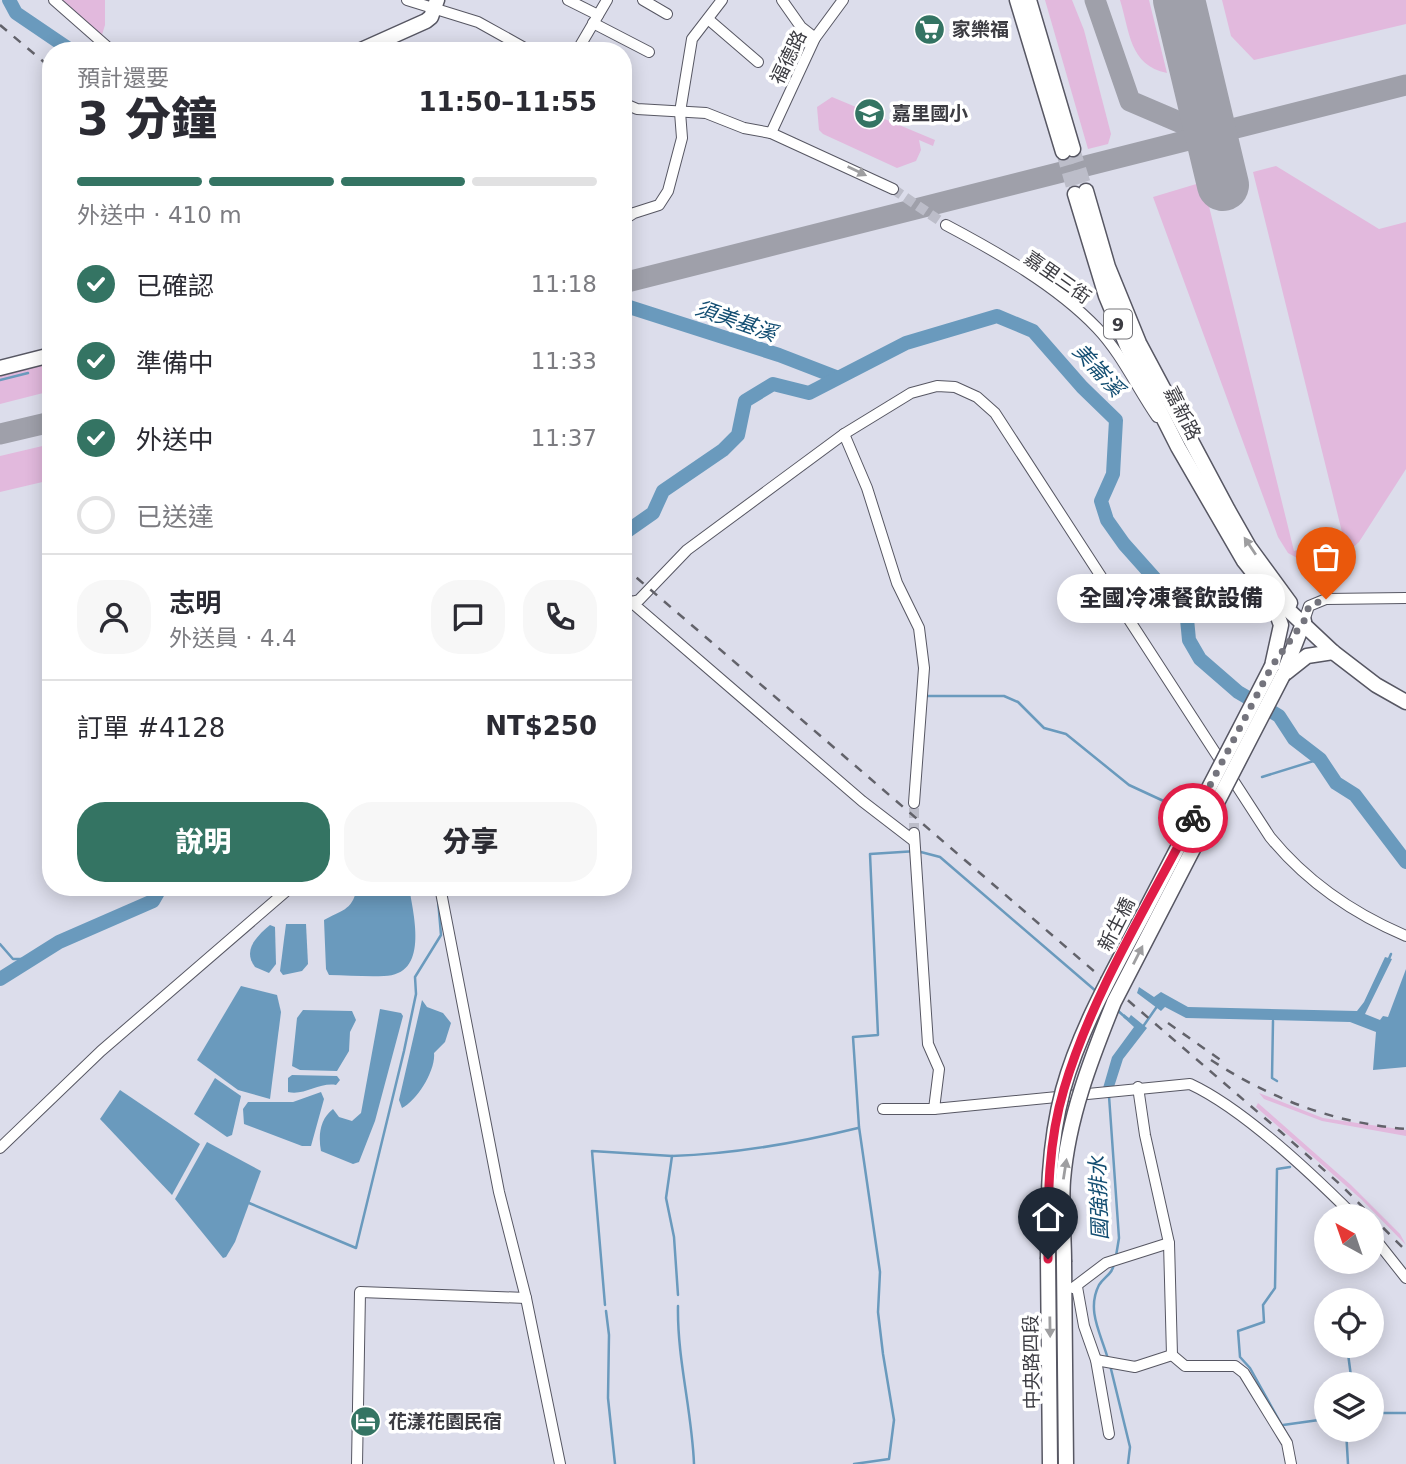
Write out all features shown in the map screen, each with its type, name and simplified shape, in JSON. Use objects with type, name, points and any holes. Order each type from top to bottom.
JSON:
[{"type":"street","points":[[54,0],[102,42]]},
{"type":"street","points":[[407,0],[436,3],[514,42]]},
{"type":"street","points":[[568,0],[649,52]]},
{"type":"street","points":[[582,42],[607,0]]},
{"type":"street","points":[[643,0],[667,14]]},
{"type":"street","points":[[632,214],[659,205],[668,191],[682,138],[680,112],[692,38],[722,0]]},
{"type":"street","points":[[782,0],[801,27],[815,38]]},
{"type":"street","name":"福德路","points":[[771,133],[815,38],[843,0]]},
{"type":"street","points":[[1017,0],[1068,150],[1029,0]]},
{"type":"street","points":[[379,42],[426,21],[436,3]]},
{"type":"street","points":[[708,19],[758,62]]},
{"type":"street","points":[[632,108],[637,110],[706,113],[744,128],[771,133],[893,189]]},
{"type":"street","name":"嘉新路","points":[[1304,621],[1268,590],[1227,534],[1178,447],[1127,346],[1106,296],[1080,193],[1139,343],[1190,443],[1249,547],[1304,621],[1333,652],[1376,685],[1406,702]]},
{"type":"street","name":"嘉里三街","points":[[946,225],[1036,280],[1099,329],[1178,447]]},
{"type":"street","points":[[0,368],[42,357]]},
{"type":"street","points":[[632,601],[639,600],[687,550],[844,435],[904,397],[928,387],[955,387],[984,401],[995,413],[1270,837],[1287,858],[1354,912],[1406,936]]},
{"type":"street","points":[[844,435],[867,488],[897,583],[919,628],[924,668],[914,803]]},
{"type":"street","points":[[1268,590],[1281,625],[1277,671]]},
{"type":"street","points":[[1277,671],[1304,621],[1309,606],[1326,599],[1406,598]]},
{"type":"street","points":[[632,607],[914,844],[928,1044],[939,1069],[934,1109]]},
{"type":"street","points":[[1277,671],[1307,656],[1333,652]]},
{"type":"street","name":"新生橋","points":[[1048,1259],[1048,1179],[1055,1126],[1064,1088],[1080,1045],[1111,976],[1277,671]]},
{"type":"street","name":"新生橋","points":[[1064,1262],[1063,1180],[1074,1117],[1095,1048],[1114,1002],[1277,671]]},
{"type":"street","points":[[0,1148],[101,1051],[281,896]]},
{"type":"street","points":[[442,896],[499,1192],[526,1298],[560,1464]]},
{"type":"street","points":[[883,1109],[934,1109],[1190,1084],[1206,1092],[1263,1135],[1341,1204]]},
{"type":"street","points":[[1139,1087],[1144,1135],[1169,1243],[1172,1355],[1185,1366],[1235,1366],[1244,1373],[1287,1443],[1291,1464]]},
{"type":"street","points":[[1063,1293],[1077,1287],[1106,1263],[1129,1253],[1169,1243]]},
{"type":"street","points":[[1384,1250],[1406,1278]]},
{"type":"street","name":"中央路四段","points":[[1048,1259],[1050,1464]]},
{"type":"street","name":"中央路四段","points":[[1064,1262],[1066,1464]]},
{"type":"street","points":[[1077,1287],[1084,1326],[1096,1360],[1109,1434]]},
{"type":"street","points":[[357,1464],[360,1292],[526,1298]]},
{"type":"street","points":[[1096,1360],[1135,1367],[1172,1355]]},
{"type":"shaded area","points":[[57,0],[105,0],[105,25],[101,38]]},
{"type":"shaded area","points":[[1045,0],[1072,0],[1084,30],[1111,134],[1108,144],[1088,149]]},
{"type":"shaded area","points":[[1120,0],[1149,0],[1167,73],[1154,69],[1138,55],[1129,35]]},
{"type":"shaded area","points":[[1222,0],[1406,0],[1406,24],[1254,60],[1231,36]]},
{"type":"shaded area","points":[[832,97],[935,140],[933,146],[919,140],[921,150],[916,161],[897,168],[823,134],[819,130],[817,107]]},
{"type":"shaded area","points":[[1276,166],[1379,229],[1406,222],[1406,469],[1359,542],[1341,558],[1324,561],[1299,559],[1288,553],[1278,537],[1153,197],[1203,182],[1294,551],[1343,536],[1253,172]]},
{"type":"shaded area","points":[[42,364],[42,393],[0,404],[0,375]]},
{"type":"shaded area","points":[[42,446],[42,482],[0,492],[0,456]]},
{"type":"shaded area","points":[[1259,1093],[1323,1118],[1406,1130],[1406,1136],[1322,1121],[1264,1099]]},
{"type":"shaded area","points":[[1258,1103],[1370,1204],[1366,1204],[1256,1107]]},
{"type":"shaded area","points":[[1384,1218],[1400,1234],[1406,1245],[1384,1223]]},
{"type":"water","points":[[411,896],[415,928],[413,955],[408,966],[398,973],[384,976],[329,975],[326,969],[324,920],[349,906],[354,897]]},
{"type":"water","points":[[286,924],[306,924],[308,964],[302,971],[283,975],[280,971]]},
{"type":"water","points":[[270,925],[275,927],[276,964],[269,973],[255,967],[250,955],[256,939]]},
{"type":"water","points":[[1385,957],[1392,959],[1365,1014],[1380,1020],[1383,1016],[1388,1017],[1406,969],[1406,1067],[1373,1070],[1376,1032],[1350,1022],[1186,1018],[1165,1007],[1161,1011],[1137,993],[1139,987],[1154,997],[1161,992],[1188,1007],[1357,1011]]},
{"type":"water","points":[[241,986],[277,995],[281,1012],[270,1099],[238,1090],[197,1060]]},
{"type":"water","points":[[422,1000],[427,1007],[443,1013],[451,1023],[445,1042],[434,1053],[432,1068],[424,1084],[414,1099],[402,1108],[399,1100]]},
{"type":"water","points":[[380,1009],[401,1013],[403,1016],[375,1121],[359,1162],[353,1164],[321,1151],[321,1128],[333,1109],[339,1117],[352,1121],[361,1113]]},
{"type":"water","points":[[303,1010],[352,1011],[356,1020],[350,1032],[349,1051],[337,1071],[300,1070],[292,1066],[297,1018]]},
{"type":"water","points":[[1124,1014],[1129,1018],[1131,1015],[1147,1028],[1123,1059],[1114,1087],[1103,1088],[1112,1057],[1134,1027],[1123,1017]]},
{"type":"water","points":[[292,1075],[337,1076],[340,1080],[336,1085],[324,1085],[294,1093],[288,1092],[288,1078]]},
{"type":"water","points":[[215,1078],[241,1096],[232,1135],[227,1137],[194,1114]]},
{"type":"water","points":[[120,1090],[200,1144],[172,1195],[100,1119]]},
{"type":"water","points":[[321,1092],[324,1099],[311,1146],[302,1146],[244,1124],[243,1109],[248,1102],[293,1102]]},
{"type":"water","points":[[207,1142],[261,1171],[235,1242],[223,1258],[175,1199]]},
{"type":"waterway","name":"須美基溪","points":[[9,0],[16,13],[59,42]]},
{"type":"waterway","name":"須美基溪","points":[[632,308],[779,355],[836,377]]},
{"type":"waterway","name":"美崙溪","points":[[632,528],[653,513],[663,491],[723,450],[738,435],[745,401],[773,384],[809,393],[906,343],[997,316],[1033,331],[1082,387],[1116,420],[1113,474],[1101,501],[1107,520],[1124,544],[1165,590],[1180,601],[1187,619],[1189,640],[1200,659],[1238,692],[1279,716],[1294,739],[1320,759],[1336,783],[1355,795],[1406,862]]},
{"type":"waterway","points":[[0,380],[28,373]]},
{"type":"waterway","points":[[928,696],[1004,696],[1018,702],[1044,728],[1066,734],[1129,785],[1183,810]]},
{"type":"waterway","points":[[1262,777],[1320,759]]},
{"type":"waterway","points":[[854,1464],[889,1459],[894,1420],[878,1312],[880,1272],[859,1127],[853,1037],[878,1035],[870,854],[917,851],[940,857],[1097,992]]},
{"type":"waterway","name":"美崙溪","points":[[0,979],[59,942],[153,901],[156,896]]},
{"type":"waterway","points":[[249,1203],[356,1248],[404,1051],[416,994],[415,977],[441,935],[438,900]]},
{"type":"waterway","points":[[0,944],[13,959],[32,959]]},
{"type":"waterway","name":"國強排水","points":[[1388,961],[1391,954]]},
{"type":"waterway","name":"國強排水","points":[[1142,1028],[1158,1005]]},
{"type":"waterway","points":[[1115,1008],[1126,1018]]},
{"type":"waterway","points":[[1273,1021],[1272,1078],[1277,1081]]},
{"type":"waterway","name":"國強排水","points":[[1109,1096],[1119,1238],[1116,1256]]},
{"type":"waterway","points":[[678,1295],[674,1237],[666,1198],[672,1156],[766,1147],[858,1128]]},
{"type":"waterway","points":[[605,1305],[592,1151],[672,1156]]},
{"type":"waterway","points":[[1290,1167],[1277,1169],[1275,1288],[1263,1305],[1264,1322],[1238,1331],[1240,1357],[1250,1368],[1290,1440]]},
{"type":"waterway","name":"國強排水","points":[[1108,1359],[1096,1322],[1094,1304],[1099,1285],[1114,1263]]},
{"type":"waterway","points":[[678,1306],[694,1464]]},
{"type":"waterway","points":[[606,1311],[609,1335],[608,1398],[615,1464]]},
{"type":"waterway","points":[[1349,1358],[1350,1372]]},
{"type":"waterway","name":"國強排水","points":[[1110,1365],[1130,1447],[1128,1464]]},
{"type":"waterway","points":[[1384,1413],[1406,1413]]},
{"type":"waterway","points":[[1283,1425],[1314,1421]]},
{"type":"waterway","points":[[1347,1442],[1348,1464]]},
{"type":"taxiway","points":[[1095,0],[1130,101],[1212,136]]},
{"type":"taxiway","points":[[632,281],[1406,85]]},
{"type":"taxiway","points":[[0,434],[42,424]]},
{"type":"runway","points":[[1179,0],[1223,185]]},
{"type":"tunnel","points":[[1073,149],[1086,191]]},
{"type":"tunnel","points":[[1063,152],[1075,194]]},
{"type":"tunnel","points":[[893,189],[946,225]]},
{"type":"tunnel","points":[[914,803],[914,833]]},
{"type":"railway","points":[[0,25],[42,60]]},
{"type":"railway","points":[[632,574],[1281,1132],[1342,1186],[1406,1251]]},
{"type":"railway","points":[[1168,1023],[1222,1061]]},
{"type":"railway","points":[[1211,1060],[1257,1086],[1304,1107],[1354,1121],[1406,1129]]},
{"type":"way so far","points":[[1193,818],[1272,666],[1304,621],[1309,606],[1326,599]]},
{"type":"place","name":"家樂福","points":[[929,29]]},
{"type":"place","name":"嘉里國小","points":[[869,113]]},
{"type":"place","name":"全國冷凍餐飲設備","points":[[1326,599]]},
{"type":"place","name":"花漾花園民宿","points":[[365,1421]]},
{"type":"route","points":[[1048,1259],[1048,1179],[1055,1126],[1064,1088],[1111,976],[1193,818]]}]
